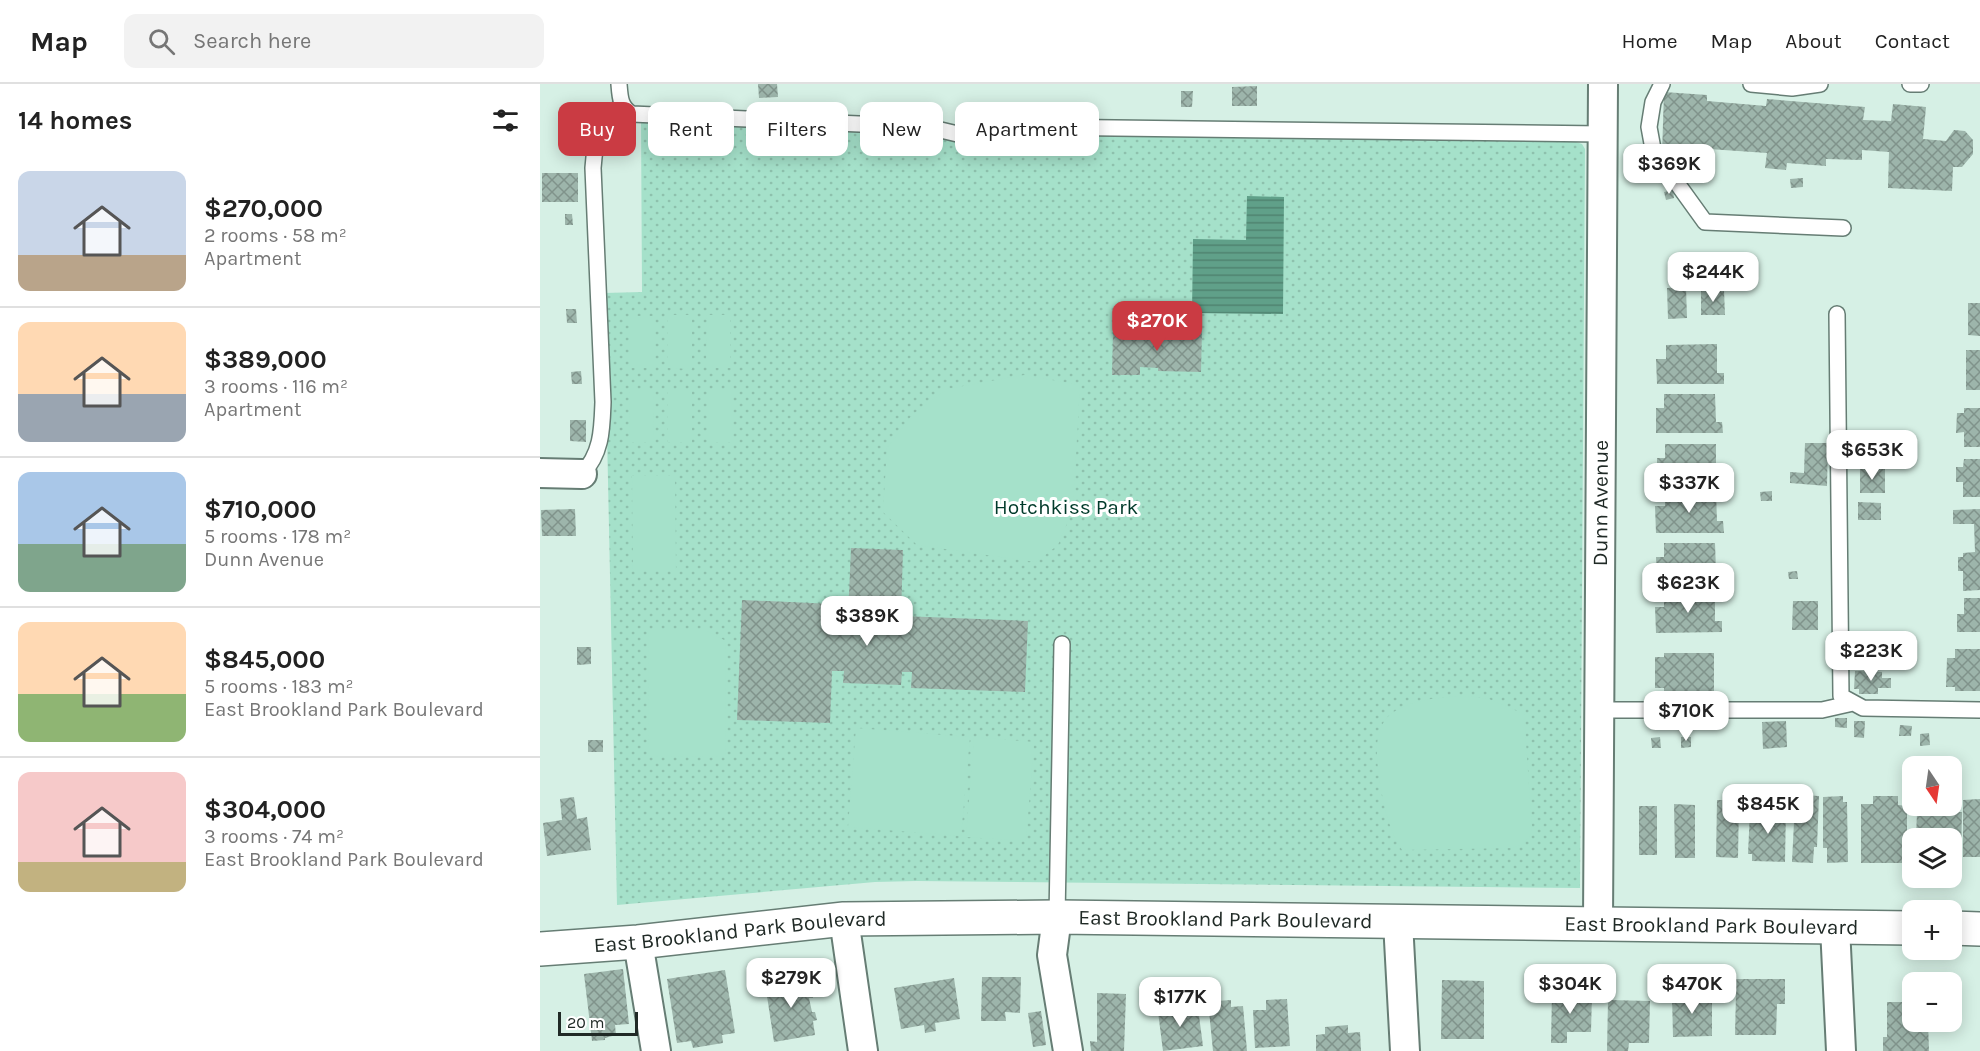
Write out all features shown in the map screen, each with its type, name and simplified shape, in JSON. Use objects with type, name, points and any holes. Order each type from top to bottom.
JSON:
[{"type":"main road","name":"East Brookland Park Boulevard","points":[[540,949],[638,942],[844,920],[1057,917],[1902,928]]},
{"type":"main road","points":[[1962,928],[1980,929]]},
{"type":"street","name":"Dunn Avenue","points":[[1598,924],[1603,84]]},
{"type":"street","points":[[540,473],[582,474]]},
{"type":"street","points":[[1057,917],[1052,955],[1068,1051]]},
{"type":"street","points":[[844,920],[863,1051]]},
{"type":"street","points":[[1398,922],[1405,1051]]},
{"type":"street","points":[[1835,927],[1841,1051]]},
{"type":"street","points":[[638,942],[656,1051]]},
{"type":"lane","points":[[619,84],[622,102]]},
{"type":"lane","points":[[1662,84],[1653,102],[1649,127],[1655,160],[1674,179],[1705,222],[1843,228]]},
{"type":"lane","points":[[1751,84],[1792,88],[1820,84]]},
{"type":"lane","points":[[1910,84],[1921,84]]},
{"type":"lane","points":[[636,115],[905,125],[928,127],[966,136],[982,136],[1037,127],[1602,134]]},
{"type":"lane","points":[[582,474],[596,455],[601,434],[603,402],[594,156]]},
{"type":"lane","points":[[1837,314],[1841,696],[1863,708],[1980,710]]},
{"type":"lane","points":[[1057,917],[1062,644]]},
{"type":"lane","points":[[1599,710],[1822,710],[1853,703]]},
{"type":"green space","name":"Hotchkiss Park","points":[[641,121],[648,121],[648,156],[734,156],[734,125],[746,125],[746,156],[848,156],[848,129],[860,129],[860,156],[943,156],[943,137],[955,139],[955,156],[1099,156],[1099,133],[1573,141],[1582,144],[1585,149],[1580,888],[916,881],[875,882],[617,905],[604,293],[642,292]]},
{"type":"green space","points":[[668,315],[692,315],[692,369],[668,368]]},
{"type":"green space","points":[[707,315],[730,315],[730,368],[706,368]]},
{"type":"green space","points":[[630,316],[653,316],[653,368],[630,368]]},
{"type":"green space","points":[[1024,375],[1080,385],[1073,509],[1058,545],[1036,562],[917,545],[883,512],[887,448],[912,415],[947,389]]},
{"type":"green space","points":[[630,389],[654,389],[653,442],[629,442]]},
{"type":"green space","points":[[668,389],[692,389],[692,442],[668,442]]},
{"type":"green space","points":[[707,389],[731,389],[731,442],[707,442]]},
{"type":"green space","points":[[632,476],[675,476],[676,571],[633,571]]},
{"type":"green space","points":[[648,631],[707,631],[726,641],[725,757],[649,756]]},
{"type":"green space","points":[[1467,696],[1489,699],[1524,714],[1532,828],[1529,836],[1526,841],[1513,848],[1402,850],[1388,821],[1384,805],[1378,765],[1379,732],[1388,716],[1408,705],[1445,697]]},
{"type":"green space","points":[[856,728],[970,737],[961,836],[848,827]]},
{"type":"green space","points":[[974,737],[1034,742],[1026,841],[966,837]]},
{"type":"shaded area","points":[[1247,196],[1284,197],[1283,314],[1192,313],[1193,239],[1246,240]]},
{"type":"building","points":[[758,84],[777,84],[778,97],[759,98]]},
{"type":"building","points":[[1257,86],[1257,106],[1232,106],[1232,87]]},
{"type":"building","points":[[1181,91],[1193,91],[1192,107],[1181,107]]},
{"type":"building","points":[[1664,92],[1707,95],[1707,101],[1766,106],[1767,99],[1865,107],[1863,120],[1891,121],[1893,104],[1926,107],[1923,139],[1946,141],[1954,130],[1965,131],[1973,140],[1973,154],[1962,167],[1953,167],[1952,191],[1888,188],[1889,152],[1862,150],[1862,160],[1826,159],[1826,166],[1787,163],[1786,170],[1765,168],[1767,153],[1709,149],[1708,157],[1662,154]]},
{"type":"building","points":[[542,173],[578,173],[578,202],[542,202]]},
{"type":"building","points":[[1803,178],[1803,187],[1791,188],[1790,179]]},
{"type":"building","points":[[1673,190],[1674,198],[1666,200],[1664,192]]},
{"type":"building","points":[[565,214],[572,214],[573,225],[565,225]]},
{"type":"building","points":[[1686,287],[1687,318],[1668,319],[1667,288]]},
{"type":"building","points":[[1701,290],[1724,290],[1725,315],[1701,315]]},
{"type":"building","points":[[1968,303],[1980,303],[1980,336],[1968,335]]},
{"type":"building","points":[[566,309],[576,309],[577,323],[567,323]]},
{"type":"building","points":[[1160,330],[1202,331],[1201,372],[1158,371],[1158,368],[1140,367],[1140,375],[1112,375],[1113,333],[1140,333],[1140,337],[1159,337]]},
{"type":"building","points":[[1717,344],[1717,373],[1724,373],[1724,384],[1657,384],[1656,359],[1666,359],[1666,345]]},
{"type":"building","points":[[1966,350],[1980,350],[1980,390],[1966,390]]},
{"type":"building","points":[[581,371],[582,384],[572,384],[571,372]]},
{"type":"building","points":[[1664,394],[1715,394],[1716,422],[1722,422],[1723,433],[1656,433],[1656,408],[1664,408]]},
{"type":"building","points":[[1964,408],[1980,408],[1980,447],[1964,447],[1964,432],[1956,433],[1957,413],[1964,413]]},
{"type":"building","points":[[570,420],[586,420],[586,442],[570,441]]},
{"type":"building","points":[[1861,431],[1886,431],[1885,448],[1860,447]]},
{"type":"building","points":[[1805,443],[1828,443],[1827,486],[1790,483],[1790,472],[1804,473]]},
{"type":"building","points":[[1665,444],[1716,444],[1716,472],[1723,472],[1723,483],[1657,484],[1657,458],[1665,458]]},
{"type":"building","points":[[1964,459],[1980,459],[1980,497],[1963,497],[1963,482],[1956,482],[1956,467],[1963,467]]},
{"type":"building","points":[[1860,468],[1885,469],[1885,493],[1860,493]]},
{"type":"building","points":[[1772,491],[1772,501],[1761,501],[1760,492]]},
{"type":"building","points":[[1716,492],[1717,521],[1723,521],[1724,533],[1656,533],[1655,506],[1665,506],[1665,493]]},
{"type":"building","points":[[1858,502],[1881,503],[1881,520],[1858,520]]},
{"type":"building","points":[[575,509],[576,536],[542,536],[541,510]]},
{"type":"building","points":[[1980,509],[1980,590],[1963,591],[1963,571],[1958,571],[1958,557],[1963,557],[1963,553],[1975,552],[1974,524],[1953,524],[1953,510]]},
{"type":"building","points":[[1664,543],[1715,543],[1716,571],[1723,571],[1723,582],[1657,582],[1656,557],[1664,557]]},
{"type":"building","points":[[851,548],[903,550],[901,616],[1028,621],[1025,692],[911,688],[912,672],[902,672],[901,685],[843,683],[844,671],[832,671],[830,723],[737,720],[742,600],[834,604],[834,617],[848,617]]},
{"type":"building","points":[[1797,571],[1798,579],[1789,579],[1788,572]]},
{"type":"building","points":[[1664,593],[1715,593],[1715,621],[1722,621],[1722,632],[1656,633],[1655,607],[1664,607]]},
{"type":"building","points":[[1964,598],[1980,598],[1980,632],[1957,632],[1957,614],[1964,614]]},
{"type":"building","points":[[1793,601],[1818,601],[1818,630],[1792,630]]},
{"type":"building","points":[[577,647],[591,647],[591,664],[577,665]]},
{"type":"building","points":[[1955,649],[1980,649],[1980,691],[1955,691],[1955,687],[1946,687],[1947,658],[1955,658]]},
{"type":"building","points":[[1664,653],[1714,653],[1714,692],[1664,692],[1664,688],[1655,688],[1655,657],[1664,657]]},
{"type":"building","points":[[1855,671],[1882,672],[1882,678],[1891,678],[1891,688],[1878,688],[1878,694],[1859,694],[1859,689],[1854,689]]},
{"type":"building","points":[[1835,718],[1847,718],[1847,728],[1835,727]]},
{"type":"building","points":[[1786,721],[1787,747],[1763,749],[1762,722]]},
{"type":"building","points":[[1854,721],[1865,721],[1864,738],[1854,737]]},
{"type":"building","points":[[1900,725],[1912,726],[1911,736],[1899,736]]},
{"type":"building","points":[[1929,733],[1930,745],[1920,746],[1920,734]]},
{"type":"building","points":[[1660,737],[1661,748],[1652,748],[1651,738]]},
{"type":"building","points":[[1681,737],[1691,737],[1691,747],[1681,748]]},
{"type":"building","points":[[588,740],[603,740],[603,752],[588,752]]},
{"type":"building","points":[[1799,795],[1819,796],[1817,847],[1814,847],[1813,863],[1792,862],[1795,802],[1798,802]]},
{"type":"building","points":[[1843,796],[1843,802],[1847,802],[1848,862],[1827,863],[1827,848],[1823,848],[1823,797]]},
{"type":"building","points":[[1873,796],[1898,796],[1898,805],[1902,805],[1902,816],[1907,816],[1907,828],[1902,828],[1902,863],[1861,863],[1861,804],[1873,804]]},
{"type":"building","points":[[574,797],[577,819],[587,817],[591,850],[547,856],[543,823],[562,820],[560,799]]},
{"type":"building","points":[[1980,799],[1980,857],[1963,857],[1963,800]]},
{"type":"building","points":[[1717,800],[1739,800],[1738,858],[1716,857]]},
{"type":"building","points":[[1674,804],[1695,805],[1695,858],[1675,858]]},
{"type":"building","points":[[1639,806],[1657,806],[1657,855],[1639,855]]},
{"type":"building","points":[[1765,806],[1786,806],[1785,862],[1752,861],[1752,854],[1748,854],[1750,811],[1764,811]]},
{"type":"building","points":[[1917,816],[1962,816],[1962,828],[1916,828]]},
{"type":"building","points":[[623,969],[629,1024],[615,1025],[616,1035],[605,1038],[605,1040],[592,1041],[584,974]]},
{"type":"building","points":[[725,970],[735,1033],[722,1035],[723,1043],[693,1048],[691,1041],[677,1043],[667,979]]},
{"type":"building","points":[[806,976],[808,990],[812,989],[813,998],[809,998],[812,1012],[815,1012],[817,1020],[813,1021],[815,1035],[774,1042],[765,983]]},
{"type":"building","points":[[982,977],[1021,977],[1020,1013],[1005,1012],[1006,1021],[981,1021]]},
{"type":"building","points":[[954,978],[960,1019],[935,1023],[936,1031],[925,1033],[924,1025],[901,1029],[894,988]]},
{"type":"building","points":[[1734,979],[1785,979],[1785,1004],[1777,1004],[1776,1035],[1735,1035]]},
{"type":"building","points":[[1442,980],[1484,981],[1484,1039],[1441,1039]]},
{"type":"building","points":[[1097,993],[1126,994],[1124,1051],[1091,1051],[1090,1041],[1097,1042]]},
{"type":"building","points":[[1552,993],[1592,993],[1591,1032],[1567,1032],[1567,1043],[1551,1043]]},
{"type":"building","points":[[1712,994],[1712,1036],[1673,1037],[1672,995]]},
{"type":"building","points":[[1287,999],[1290,1046],[1255,1048],[1253,1010],[1266,1010],[1266,1000]]},
{"type":"building","points":[[1231,1000],[1231,1007],[1243,1006],[1247,1051],[1213,1051],[1209,1011],[1218,1009],[1217,1001]]},
{"type":"building","points":[[1608,1000],[1650,1001],[1649,1043],[1629,1043],[1628,1051],[1607,1051]]},
{"type":"building","points":[[1182,1002],[1183,1010],[1198,1008],[1203,1046],[1163,1051],[1158,1012],[1166,1011],[1165,1004]]},
{"type":"building","points":[[1887,1002],[1902,1002],[1902,1032],[1928,1032],[1929,1051],[1883,1051],[1883,1037],[1887,1037]]},
{"type":"building","points":[[1041,1011],[1046,1045],[1033,1047],[1028,1013]]},
{"type":"building","points":[[1348,1025],[1348,1033],[1360,1032],[1361,1051],[1316,1051],[1316,1035],[1325,1034],[1325,1027]]}]
